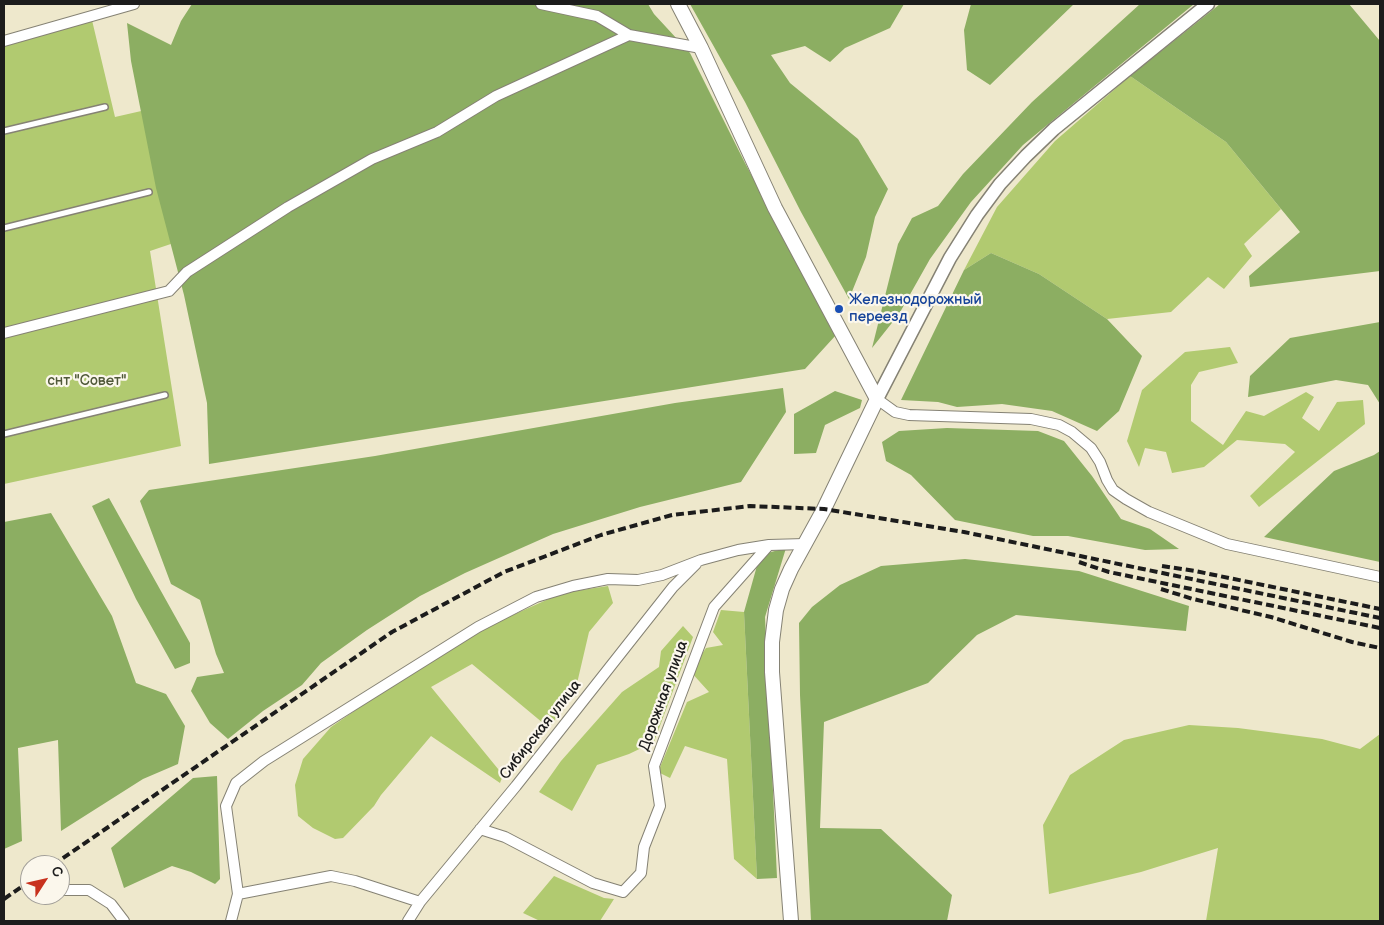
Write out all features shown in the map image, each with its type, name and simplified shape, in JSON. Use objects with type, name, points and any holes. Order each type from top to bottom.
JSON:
[{"type":"main road","points":[[678,4],[702,48],[775,208],[877,399],[824,509],[788,574],[780,594],[774,621],[772,672],[791,921]]},
{"type":"street","points":[[4,41],[134,4]]},
{"type":"street","points":[[541,4],[597,16],[629,35],[702,48]]},
{"type":"street","points":[[1208,4],[1054,130],[1030,151],[1000,184],[977,215],[953,253],[877,399],[895,412],[909,416],[1031,419],[1059,425],[1077,436],[1090,448],[1100,462],[1113,490],[1126,500],[1150,512],[1227,544],[1380,577]]},
{"type":"street","points":[[4,333],[169,291],[187,272],[288,207],[372,159],[437,132],[496,96],[629,35]]},
{"type":"street","points":[[231,921],[238,894],[226,806],[236,783],[264,761],[463,636],[536,597],[573,586],[608,579],[638,580],[662,575],[701,560],[738,550],[769,545],[805,544]]},
{"type":"street","name":"Дорожная улица","points":[[480,829],[505,837],[593,883],[623,892],[641,874],[644,847],[660,806],[654,766],[714,607],[769,545]]},
{"type":"street","name":"Сибирская улица","points":[[408,921],[420,902],[516,786],[674,586],[701,560]]},
{"type":"street","points":[[238,894],[330,876],[355,881],[420,902]]},
{"type":"street","points":[[70,890],[89,890],[111,904],[124,921]]},
{"type":"lane","points":[[4,131],[105,107]]},
{"type":"lane","points":[[4,228],[149,192]]},
{"type":"lane","points":[[4,434],[165,395]]},
{"type":"green space","points":[[192,4],[648,4],[654,14],[690,53],[745,163],[836,335],[805,369],[209,464],[207,403],[184,295],[156,188],[131,61],[127,23],[171,45],[181,21]]},
{"type":"green space","points":[[690,4],[904,4],[890,28],[845,48],[830,62],[805,46],[771,55],[790,83],[858,139],[888,189],[875,217],[866,257],[849,299],[801,212],[745,102]]},
{"type":"green space","points":[[971,4],[1074,4],[990,85],[967,70],[964,30]]},
{"type":"green space","points":[[1140,4],[1194,4],[1023,145],[971,202],[930,259],[899,314],[872,348],[898,244],[912,218],[938,206],[963,174],[1032,102]]},
{"type":"green space","points":[[1220,4],[1349,4],[1380,41],[1380,271],[1250,287],[1249,276],[1300,232],[1226,142],[1130,76]]},
{"type":"green space","name":"снт \"Совет\"","points":[[91,16],[115,117],[207,96],[245,219],[150,251],[181,446],[4,484],[4,35]]},
{"type":"green space","points":[[1130,76],[1226,142],[1281,209],[1244,244],[1252,256],[1224,289],[1208,277],[1171,312],[1107,319],[1039,274],[991,253],[964,270],[997,207],[1055,141]]},
{"type":"green space","points":[[991,253],[1039,274],[1107,319],[1142,356],[1119,411],[1097,431],[1052,411],[1002,404],[957,407],[938,402],[901,400],[964,270]]},
{"type":"green space","points":[[1380,322],[1380,404],[1368,385],[1336,380],[1248,397],[1250,376],[1290,338]]},
{"type":"green space","points":[[1230,347],[1238,363],[1199,372],[1191,385],[1191,421],[1223,445],[1246,411],[1264,416],[1306,392],[1314,397],[1302,418],[1319,431],[1337,402],[1363,400],[1365,424],[1259,507],[1250,496],[1295,452],[1285,444],[1237,440],[1204,467],[1172,473],[1166,452],[1145,448],[1139,467],[1127,441],[1142,390],[1185,352]]},
{"type":"green space","points":[[783,388],[786,412],[741,482],[640,507],[553,534],[465,573],[420,596],[367,630],[321,663],[302,685],[263,711],[228,739],[210,723],[191,691],[197,677],[224,673],[216,654],[200,600],[171,584],[140,501],[149,490],[375,456],[675,403]]},
{"type":"green space","points":[[835,391],[862,400],[860,408],[825,425],[816,453],[794,454],[794,414]]},
{"type":"green space","points":[[947,428],[1038,431],[1064,441],[1092,476],[1121,519],[1150,529],[1179,549],[1145,550],[1068,536],[1033,536],[955,520],[911,475],[886,461],[882,442],[899,431]]},
{"type":"green space","points":[[1380,451],[1380,562],[1264,537],[1334,471]]},
{"type":"green space","points":[[109,498],[190,643],[190,663],[175,669],[136,599],[92,506]]},
{"type":"green space","points":[[51,513],[112,616],[136,683],[166,694],[185,726],[178,764],[143,779],[61,831],[58,740],[18,748],[22,841],[4,849],[4,522]]},
{"type":"green space","points":[[786,548],[765,617],[777,878],[757,879],[744,612],[760,555]]},
{"type":"green space","points":[[965,559],[1079,571],[1189,606],[1186,631],[1016,615],[977,635],[928,683],[824,722],[820,828],[881,829],[952,895],[947,921],[811,921],[800,695],[799,623],[812,607],[840,585],[881,566]]},
{"type":"green space","points":[[608,586],[613,603],[589,632],[575,692],[549,728],[472,664],[431,687],[503,775],[500,783],[431,736],[381,795],[374,806],[343,838],[335,839],[313,828],[298,816],[295,785],[303,759],[331,727],[388,688],[495,623],[562,593]]},
{"type":"green space","points":[[721,610],[744,612],[757,879],[734,859],[727,759],[685,746],[670,778],[658,772],[687,702],[709,692],[690,671],[706,648],[723,645],[713,632]]},
{"type":"green space","points":[[683,626],[693,637],[654,742],[629,754],[597,765],[572,811],[539,792],[561,761],[622,692],[659,667],[661,651]]},
{"type":"green space","points":[[1189,725],[1238,728],[1322,739],[1360,749],[1380,734],[1380,921],[1206,921],[1218,848],[1141,872],[1049,894],[1043,825],[1070,775],[1124,740]]},
{"type":"green space","points":[[217,776],[220,879],[215,884],[191,872],[172,866],[124,888],[111,848],[193,778]]},
{"type":"green space","points":[[554,876],[604,898],[614,899],[600,921],[540,921],[523,913]]},
{"type":"railway","points":[[68,855],[392,632],[504,572],[601,535],[672,515],[750,506],[824,509],[964,532],[1380,618]]},
{"type":"railway","points":[[1079,562],[1109,572],[1380,628]]},
{"type":"railway","points":[[1162,566],[1380,609]]},
{"type":"railway","points":[[1161,589],[1193,599],[1271,617],[1352,642],[1380,648]]},
{"type":"railway","points":[[4,899],[20,888]]},
{"type":"place","name":"Железнодорожный переезд","points":[[839,309]]}]
